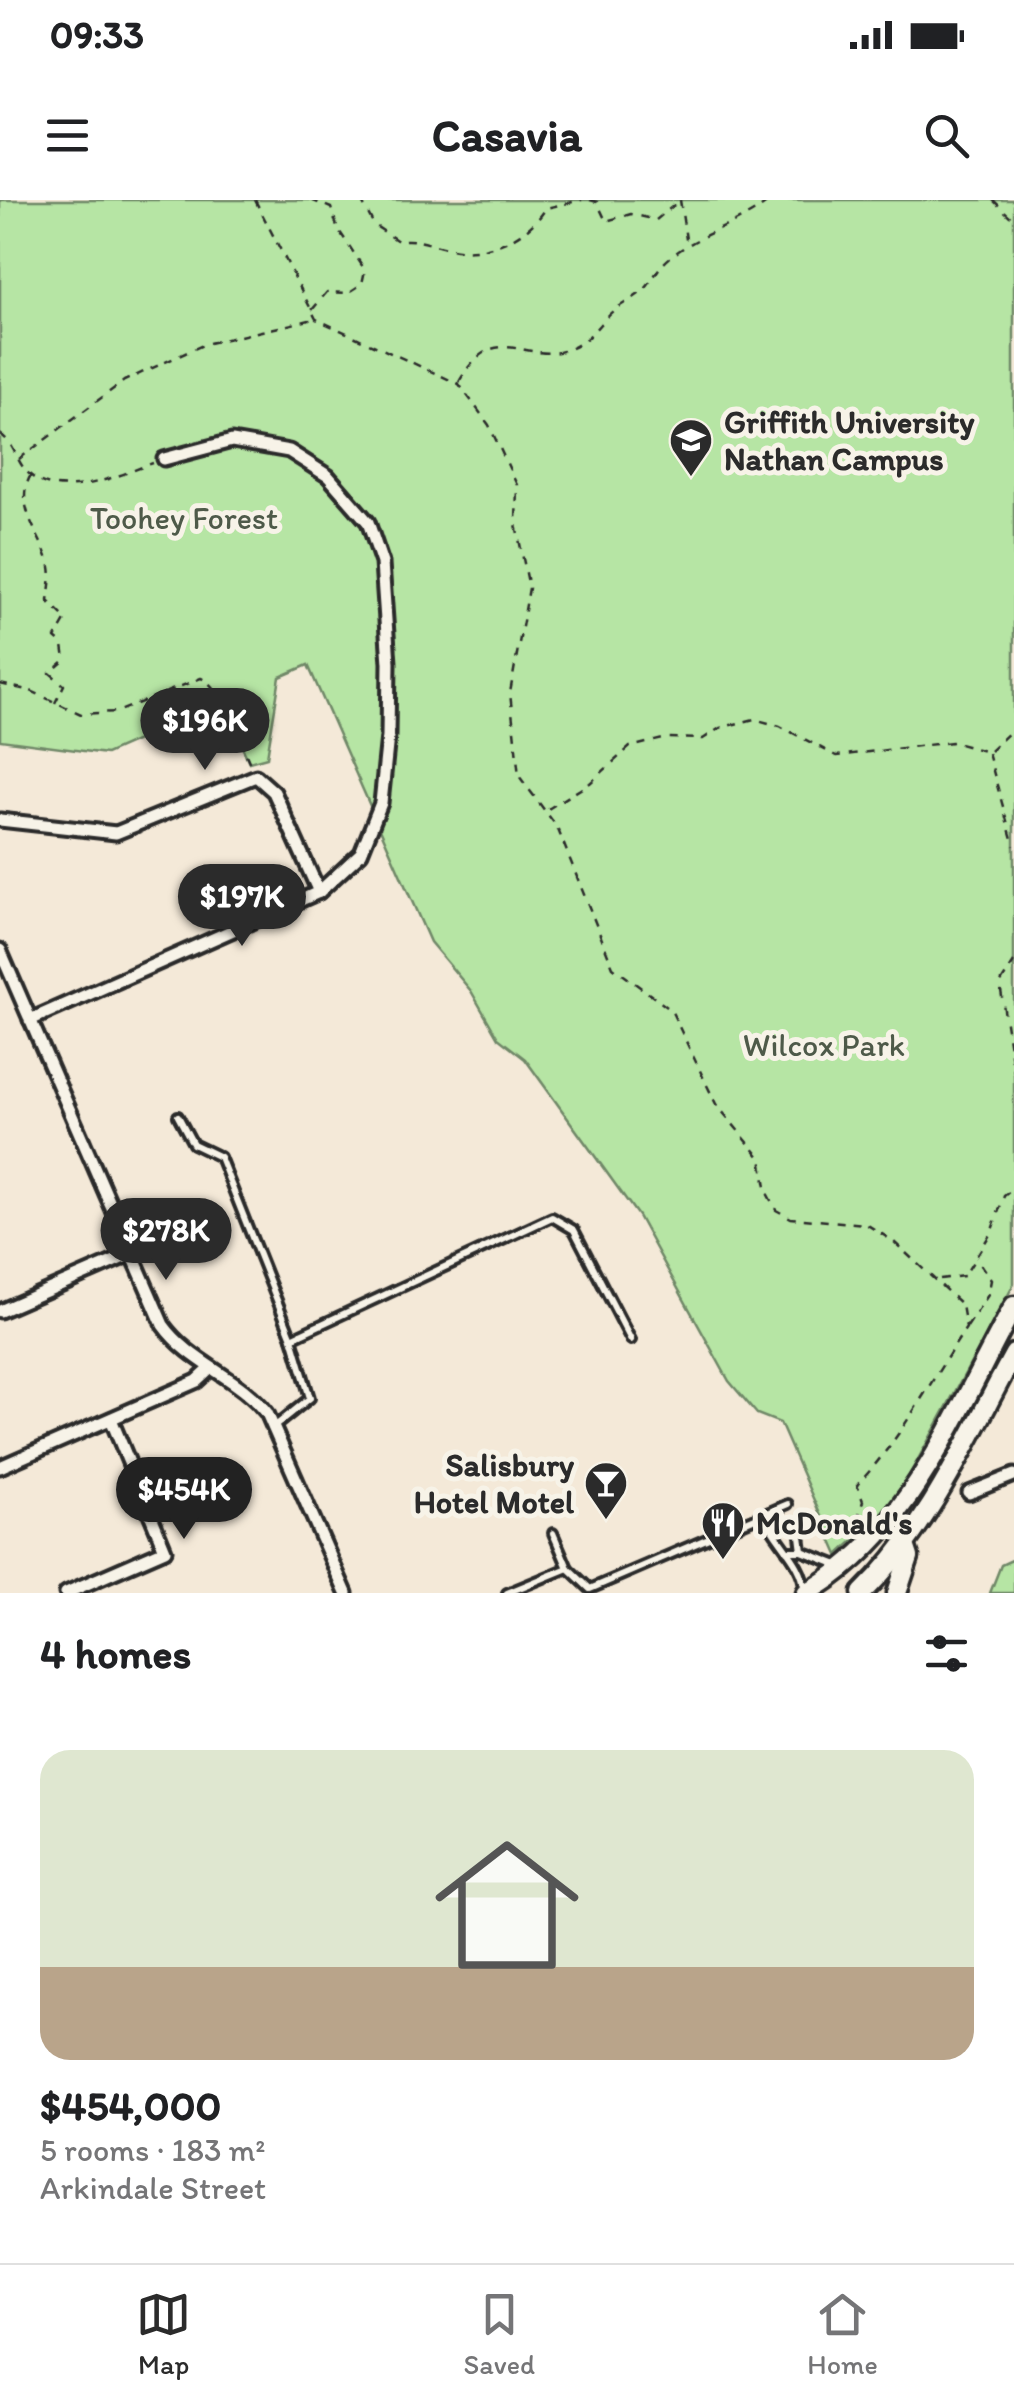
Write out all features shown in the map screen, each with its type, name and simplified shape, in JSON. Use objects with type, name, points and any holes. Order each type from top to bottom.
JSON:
[{"type":"main road","points":[[805,1593],[847,1566],[896,1518],[1014,1306]]},
{"type":"main road","points":[[862,1593],[905,1546],[1014,1354]]},
{"type":"main road","points":[[896,1593],[908,1557],[905,1546]]},
{"type":"street","points":[[30,1020],[318,892],[360,853],[381,803],[386,778],[389,663],[382,563],[368,522],[328,476],[289,450],[232,441],[164,459]]},
{"type":"street","points":[[0,820],[116,833],[256,776],[274,792],[318,892]]},
{"type":"street","points":[[0,950],[163,1326],[180,1345],[260,1404],[274,1427],[346,1593]]},
{"type":"street","points":[[0,1311],[131,1254]]},
{"type":"street","points":[[0,1467],[196,1381],[211,1368]]},
{"type":"street","points":[[66,1593],[165,1550],[111,1419]]},
{"type":"street","points":[[968,1493],[1014,1475]]},
{"type":"lane","points":[[178,1116],[193,1144],[220,1157],[292,1338],[310,1398],[274,1427]]},
{"type":"lane","points":[[292,1338],[552,1217],[574,1230],[630,1340]]},
{"type":"lane","points":[[553,1533],[568,1568],[590,1591],[788,1504]]},
{"type":"lane","points":[[764,1515],[776,1542],[802,1570],[805,1593]]},
{"type":"lane","points":[[799,1528],[802,1551]]},
{"type":"lane","points":[[787,1552],[802,1551],[827,1564],[847,1566]]},
{"type":"lane","points":[[507,1593],[568,1568]]},
{"type":"path","points":[[255,200],[316,319],[459,384],[490,425],[517,484],[516,524],[530,588],[510,693],[518,776],[525,790],[547,810],[613,968],[672,1010],[716,1104],[761,1158],[767,1193],[776,1210],[791,1218],[866,1224],[939,1280],[962,1304],[966,1328]]},
{"type":"path","points":[[311,200],[331,208],[338,229],[365,270],[362,284],[348,293],[327,292],[311,312]]},
{"type":"path","points":[[361,200],[374,225],[398,241],[420,240],[456,250],[508,243],[539,221],[546,208],[582,200]]},
{"type":"path","points":[[590,200],[597,202],[606,221],[630,214],[656,220],[680,200]]},
{"type":"path","points":[[680,200],[687,248]]},
{"type":"path","points":[[459,384],[471,362],[490,347],[518,346],[548,355],[579,344],[612,311],[646,288],[664,262],[753,214],[770,200]]},
{"type":"path","points":[[993,200],[1014,220]]},
{"type":"path","points":[[18,459],[124,382],[205,344],[316,319]]},
{"type":"path","points":[[0,434],[13,446],[32,476],[49,484],[82,485],[164,459]]},
{"type":"path","points":[[32,476],[24,486],[27,512],[50,567],[48,600],[66,620],[55,638],[63,645],[66,660],[50,673],[64,685],[55,705]]},
{"type":"path","points":[[0,684],[31,691],[81,714],[118,712],[201,678],[209,681],[219,697],[256,776]]},
{"type":"path","points":[[547,810],[590,783],[630,747],[667,738],[702,739],[720,728],[754,718],[780,726],[836,756],[952,742],[988,752]]},
{"type":"path","points":[[988,752],[1014,728]]},
{"type":"path","points":[[988,752],[1014,846]]},
{"type":"path","points":[[1014,962],[1000,984],[1014,1074]]},
{"type":"path","points":[[939,1280],[964,1276],[991,1234],[1004,1196],[1014,1188]]},
{"type":"path","points":[[850,1542],[863,1501],[857,1485],[894,1446],[909,1414],[988,1295],[992,1280],[976,1258]]},
{"type":"green space","points":[[0,200],[1014,200],[1014,1284],[894,1503],[838,1555],[780,1423],[757,1414],[729,1381],[638,1216],[525,1059],[498,1038],[471,991],[430,942],[308,665],[280,677],[267,757],[249,762],[222,703],[106,754],[0,740]]},
{"type":"green space","points":[[1014,1559],[1014,1593],[990,1593],[1001,1565]]},
{"type":"place","name":"Griffith University Nathan Campus","points":[[691,478]]},
{"type":"place","name":"Salisbury Hotel Motel","points":[[606,1521]]},
{"type":"place","name":"McDonald's","points":[[723,1561]]},
{"type":"park label","name":"Toohey Forest","points":[[184,518]]},
{"type":"park label","name":"Wilcox Park","points":[[824,1045]]}]
